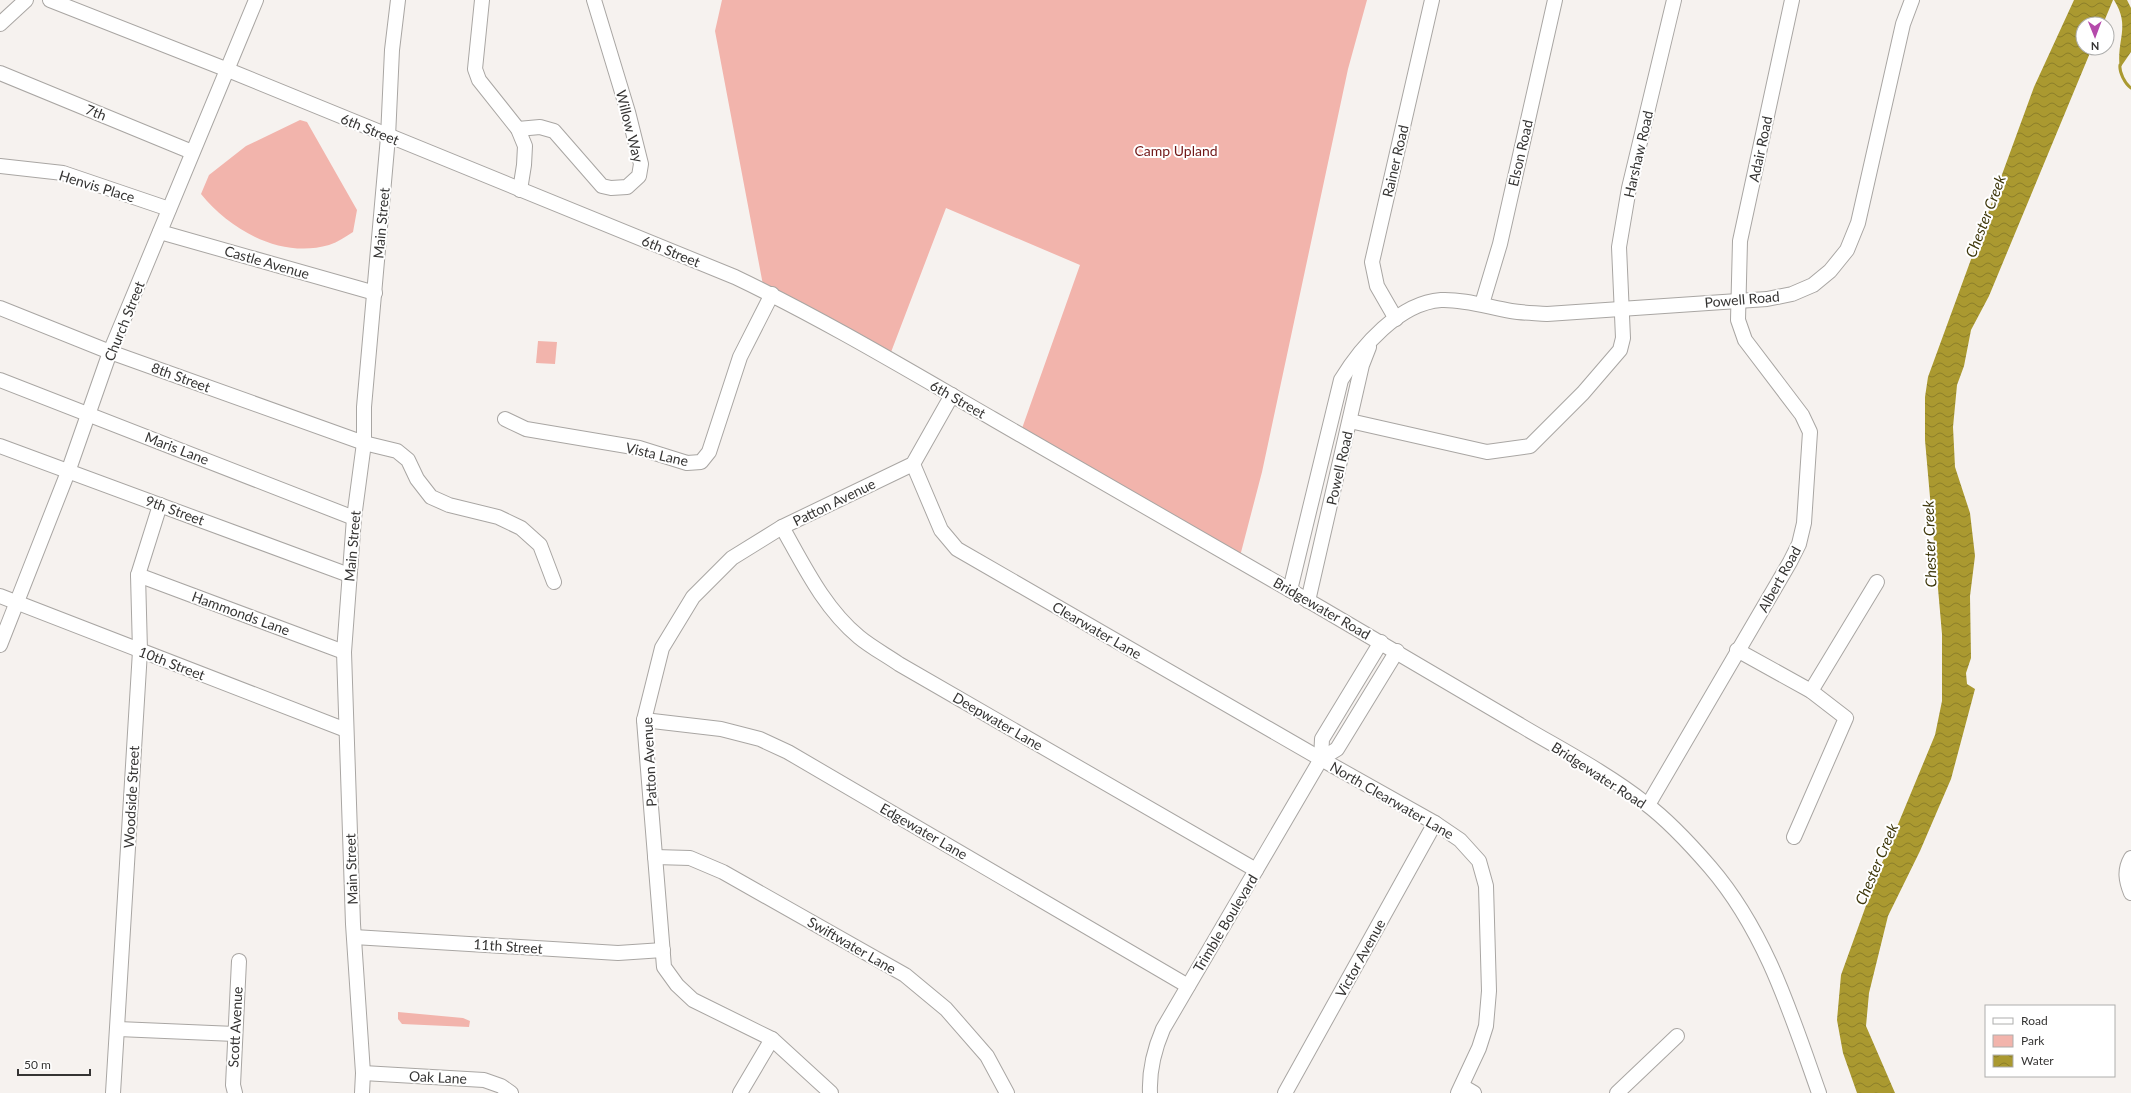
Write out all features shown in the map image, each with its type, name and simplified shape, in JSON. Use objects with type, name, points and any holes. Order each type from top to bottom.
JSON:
[{"type":"street","points":[[0,24],[26,0]]},
{"type":"street","name":"6th Street","points":[[50,0],[228,70],[388,137],[735,277],[772,294],[952,395],[1258,571]]},
{"type":"street","name":"Church Street","points":[[0,645],[68,472],[110,352],[256,0]]},
{"type":"street","name":"Main Street","points":[[362,1093],[363,1073],[354,937],[344,652],[354,518],[364,443],[364,407],[388,137],[392,50],[398,0]]},
{"type":"street","points":[[482,0],[475,64],[476,73],[479,80],[518,129],[525,146],[520,190]]},
{"type":"street","name":"Willow Way","points":[[518,129],[540,127],[554,131],[602,186],[611,188],[627,187],[639,176],[641,164],[628,112],[594,0]]},
{"type":"street","name":"Rainer Road","points":[[1396,319],[1377,286],[1372,262],[1432,0]]},
{"type":"street","name":"Elson Road","points":[[1482,304],[1500,244],[1555,0]]},
{"type":"street","name":"Harshaw Road","points":[[1350,421],[1486,452],[1530,446],[1583,393],[1620,350],[1623,338],[1619,247],[1629,188],[1674,0]]},
{"type":"street","name":"Adair Road","points":[[1738,300],[1740,241],[1792,0]]},
{"type":"street","name":"Powell Road","points":[[1290,590],[1341,380],[1354,359],[1384,327],[1416,307],[1440,300],[1482,304],[1511,311],[1547,314],[1738,300],[1792,294],[1813,285],[1830,271],[1847,250],[1858,223],[1903,24],[1912,0]]},
{"type":"street","name":"7th","points":[[0,72],[192,152]]},
{"type":"street","name":"Henvis Place","points":[[0,166],[63,173],[169,209]]},
{"type":"street","name":"Castle Avenue","points":[[160,232],[375,293]]},
{"type":"street","name":"Vista Lane","points":[[505,419],[526,429],[639,448],[687,463],[701,462],[709,452],[740,357],[772,294]]},
{"type":"street","name":"Albert Road","points":[[1648,805],[1799,544],[1804,523],[1810,432],[1802,415],[1745,340],[1738,320],[1738,300]]},
{"type":"street","name":"8th Street","points":[[0,308],[110,352],[364,443],[397,451],[408,460],[417,479],[431,497],[449,505],[498,517],[521,528],[540,545],[554,582]]},
{"type":"street","name":"Powell Road","points":[[1308,600],[1362,365],[1373,338]]},
{"type":"street","name":"Maris Lane","points":[[0,380],[354,518]]},
{"type":"street","points":[[913,464],[952,395]]},
{"type":"street","name":"9th Street","points":[[0,446],[68,472],[160,504],[349,576]]},
{"type":"street","name":"Patton Avenue","points":[[832,1093],[772,1039],[693,1000],[677,985],[664,967],[644,720],[662,648],[693,597],[732,558],[782,527],[913,464]]},
{"type":"street","name":"Clearwater Lane","points":[[913,464],[930,509],[941,530],[957,549],[1321,759]]},
{"type":"street","name":"Woodside Street","points":[[113,1093],[140,651],[138,575],[160,504]]},
{"type":"street","name":"Deepwater Lane","points":[[782,527],[815,585],[834,612],[859,636],[900,664],[1256,870]]},
{"type":"street","name":"Bridgewater Road","points":[[1258,571],[1397,651],[1597,771],[1648,805],[1711,868],[1742,909],[1765,951],[1783,992],[1819,1093]]},
{"type":"street","name":"Hammonds Lane","points":[[138,575],[344,652]]},
{"type":"street","points":[[1812,691],[1877,582]]},
{"type":"street","name":"10th Street","points":[[0,596],[346,730]]},
{"type":"street","name":"Trimble Boulevard","points":[[1150,1093],[1150,1080],[1154,1050],[1163,1029],[1321,759],[1322,739],[1381,642]]},
{"type":"street","points":[[1737,650],[1812,691],[1846,718],[1794,837]]},
{"type":"street","name":"Trimble Boulevard","points":[[1321,759],[1337,749],[1397,651]]},
{"type":"street","name":"Edgewater Lane","points":[[644,720],[721,729],[760,739],[788,752],[1188,986]]},
{"type":"street","name":"North Clearwater Lane","points":[[1321,759],[1435,824],[1460,840],[1479,861],[1486,886],[1489,991],[1486,1026],[1465,1091]]},
{"type":"street","name":"Victor Avenue","points":[[1285,1093],[1435,824]]},
{"type":"street","name":"Swiftwater Lane","points":[[655,857],[690,858],[723,872],[905,975],[946,1009],[987,1056],[1007,1093]]},
{"type":"street","points":[[2131,858],[2126,872],[2127,884],[2131,894]]},
{"type":"street","name":"11th Street","points":[[354,937],[618,953],[663,950]]},
{"type":"street","name":"Scott Avenue","points":[[235,1093],[233,1085],[239,961]]},
{"type":"street","points":[[118,1029],[235,1034]]},
{"type":"street","points":[[1617,1093],[1677,1036]]},
{"type":"street","points":[[740,1093],[772,1039]]},
{"type":"street","name":"Oak Lane","points":[[363,1073],[484,1080],[501,1086],[511,1093]]},
{"type":"green space","name":"Camp Upland","points":[[722,0],[1367,0],[1348,69],[1262,472],[1239,560],[1020,434],[1080,265],[946,208],[888,360],[763,285],[715,31]]},
{"type":"green space","points":[[300,120],[307,122],[357,210],[353,232],[332,244],[311,248],[293,248],[275,245],[258,238],[242,230],[226,219],[201,194],[209,175],[246,146]]},
{"type":"green space","points":[[538,341],[557,342],[555,364],[536,363]]},
{"type":"green space","points":[[398,1012],[463,1018],[470,1021],[469,1027],[402,1024],[398,1019]]},
{"type":"water","points":[[2074,0],[2113,0],[2106,16],[2075,16],[2075,56],[2089,56],[1989,296],[1971,330],[1964,366],[1957,385],[1953,427],[1955,467],[1970,513],[1975,556],[1970,596],[1971,658],[1966,673],[1967,684],[1975,689],[1951,779],[1920,851],[1888,916],[1869,993],[1866,1026],[1895,1093],[1857,1093],[1843,1053],[1837,1020],[1841,975],[1877,875],[1935,735],[1942,701],[1942,634],[1925,440],[1925,397],[1928,377],[2034,87]]},
{"type":"water","points":[[2114,0],[2127,0],[2131,8],[2131,52],[2120,68],[2119,58],[2122,18]]},
{"type":"waterway","points":[[2120,65],[2120,71],[2123,78],[2131,88]]},
{"type":"water label","name":"Chester Creek","points":[[1985,216]]},
{"type":"water label","name":"Chester Creek","points":[[1929,544]]},
{"type":"water label","name":"Chester Creek","points":[[1876,864]]}]
